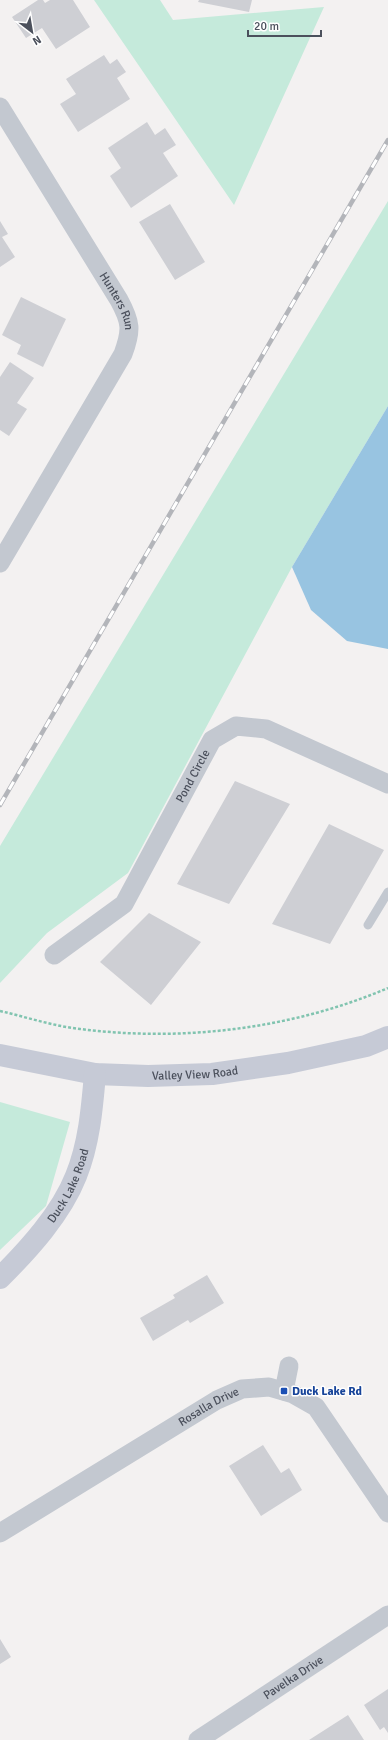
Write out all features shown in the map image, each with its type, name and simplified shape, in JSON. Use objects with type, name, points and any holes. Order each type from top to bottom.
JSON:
[{"type":"street","name":"Hunters Run","points":[[0,563],[123,354],[130,336],[129,319],[119,300],[1,112]]},
{"type":"street","name":"Pond Circle","points":[[54,955],[124,904],[212,740],[236,726],[266,729],[388,784]]},
{"type":"street","name":"Valley View Road","points":[[0,1055],[96,1074],[148,1076],[212,1074],[288,1063],[366,1046],[388,1037]]},
{"type":"street","name":"Duck Lake Road","points":[[0,1278],[19,1259],[52,1219],[76,1176],[90,1128],[96,1074]]},
{"type":"street","points":[[284,1391],[289,1366]]},
{"type":"street","name":"Rosalla Drive","points":[[0,1533],[217,1400],[242,1389],[269,1387],[293,1394],[316,1407],[388,1513]]},
{"type":"street","name":"Pavelka Drive","points":[[198,1740],[388,1615]]},
{"type":"lane","points":[[368,926],[388,892]]},
{"type":"path","points":[[0,1011],[79,1029],[156,1034],[227,1031],[300,1017],[365,997],[388,988]]},
{"type":"green space","points":[[94,0],[160,0],[173,20],[324,7],[234,205]]},
{"type":"green space","points":[[388,201],[388,406],[292,567],[128,873],[47,933],[0,983],[0,846]]},
{"type":"green space","points":[[0,1102],[70,1122],[46,1206],[0,1250]]},
{"type":"water","points":[[388,406],[388,649],[347,641],[311,610],[292,567]]},
{"type":"building","points":[[38,0],[43,0],[45,3],[50,0],[73,0],[90,27],[56,49],[42,28],[26,38],[12,17]]},
{"type":"building","points":[[199,0],[252,0],[249,12],[198,2]]},
{"type":"building","points":[[104,55],[110,64],[117,59],[126,72],[117,78],[130,99],[78,132],[60,104],[76,94],[66,79]]},
{"type":"building","points":[[147,122],[155,135],[165,128],[176,145],[163,153],[178,176],[131,208],[110,176],[121,168],[108,148]]},
{"type":"building","points":[[170,204],[205,262],[175,280],[139,222]]},
{"type":"building","points":[[0,221],[8,234],[2,237],[15,257],[0,267]]},
{"type":"building","points":[[21,297],[66,319],[43,367],[17,354],[21,345],[2,335]]},
{"type":"building","points":[[10,362],[34,378],[17,403],[27,409],[9,436],[0,430],[0,377]]},
{"type":"building","points":[[235,781],[290,804],[229,904],[177,884]]},
{"type":"building","points":[[329,824],[384,850],[330,944],[272,924]]},
{"type":"building","points":[[149,913],[201,942],[151,1005],[100,962]]},
{"type":"building","points":[[207,1275],[224,1303],[190,1323],[188,1320],[153,1341],[140,1318],[175,1298],[173,1295]]},
{"type":"building","points":[[263,1445],[281,1473],[289,1468],[302,1490],[261,1516],[229,1466]]},
{"type":"building","points":[[0,1639],[11,1657],[0,1664]]},
{"type":"building","points":[[388,1689],[388,1733],[384,1727],[380,1730],[364,1705]]},
{"type":"building","points":[[348,1715],[364,1740],[309,1740]]},
{"type":"railway","points":[[0,805],[388,140]]},
{"type":"place","name":"Duck Lake Rd","points":[[284,1391]]}]
